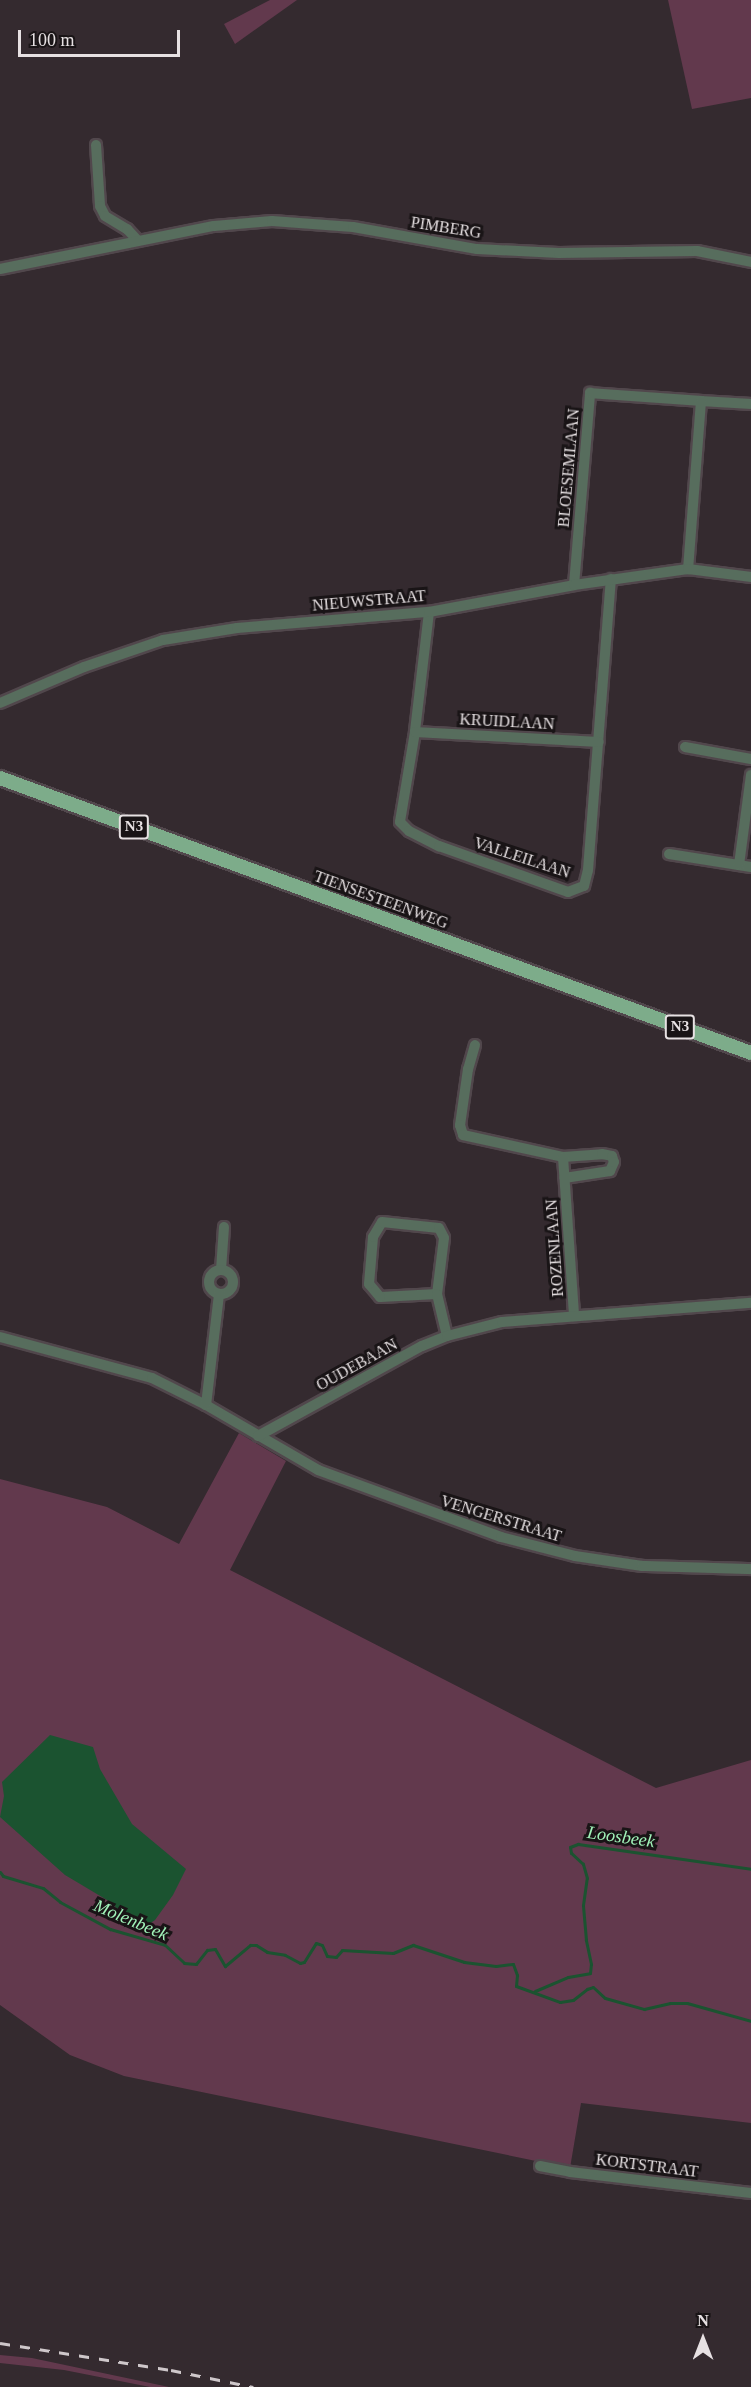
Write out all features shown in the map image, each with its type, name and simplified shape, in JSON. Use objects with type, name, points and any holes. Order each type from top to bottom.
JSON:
[{"type":"main road","name":"TIENSESTEENWEG","points":[[0,778],[751,1053]]},
{"type":"street","points":[[96,146],[100,206],[105,216],[127,229],[138,241]]},
{"type":"street","name":"PIMBERG","points":[[0,269],[242,223],[304,222],[353,227],[477,249],[559,253],[697,251],[751,262]]},
{"type":"street","name":"BLOESEMLAAN","points":[[574,585],[590,393],[751,404]]},
{"type":"street","points":[[688,569],[702,401]]},
{"type":"street","name":"NIEUWSTRAAT","points":[[0,703],[84,667],[163,640],[237,628],[429,612],[574,585],[688,569],[751,577]]},
{"type":"street","name":"VALLEILAAN","points":[[429,612],[415,732],[400,822],[409,831],[439,846],[568,892],[584,886],[588,870],[611,579]]},
{"type":"street","name":"KRUIDLAAN","points":[[415,732],[599,741]]},
{"type":"street","points":[[685,747],[751,759]]},
{"type":"street","points":[[739,865],[751,776]]},
{"type":"street","points":[[669,854],[751,867]]},
{"type":"street","name":"ROZENLAAN","points":[[475,1045],[468,1069],[460,1125],[463,1135],[563,1157],[602,1154],[612,1156],[614,1162],[609,1171],[602,1174],[565,1178]]},
{"type":"street","name":"ROZENLAAN","points":[[563,1157],[574,1316]]},
{"type":"street","points":[[437,1294],[380,1297],[369,1284],[373,1237],[382,1222],[439,1228],[444,1238],[437,1294],[447,1336]]},
{"type":"street","points":[[221,1270],[224,1227]]},
{"type":"street","points":[[221,1270],[231,1275],[233,1283],[227,1293],[219,1294],[211,1288],[209,1280],[213,1274],[221,1270]]},
{"type":"street","points":[[206,1405],[219,1294]]},
{"type":"street","name":"OUDEBAAN","points":[[258,1436],[423,1346],[447,1336],[502,1322],[751,1304]]},
{"type":"street","points":[[0,1337],[152,1378],[206,1405],[258,1436]]},
{"type":"street","name":"VENGERSTRAAT","points":[[258,1436],[300,1461],[335,1477],[469,1527],[528,1545],[575,1556],[642,1566],[751,1569]]},
{"type":"street","name":"KORTSTRAAT","points":[[540,2166],[570,2172],[751,2193]]},
{"type":"shaded area","points":[[270,0],[297,0],[235,44],[224,24]]},
{"type":"shaded area","points":[[668,0],[751,0],[751,98],[692,109]]},
{"type":"shaded area","points":[[239,1433],[286,1461],[230,1570],[656,1788],[751,1760],[751,2123],[581,2103],[570,2168],[124,2076],[70,2055],[0,2005],[0,1479],[107,1507],[179,1544]]},
{"type":"shaded area","points":[[50,1735],[93,1747],[100,1769],[132,1824],[186,1869],[173,1895],[155,1920],[142,1929],[107,1900],[65,1875],[0,1817],[4,1796],[2,1782]]},
{"type":"shaded area","points":[[0,2355],[32,2358],[169,2387],[150,2387],[64,2370],[0,2363]]},
{"type":"waterway","name":"Loosbeek","points":[[535,1991],[568,1977],[590,1973],[591,1964],[583,1905],[587,1878],[583,1864],[571,1853],[570,1847],[578,1844],[751,1869]]},
{"type":"waterway","name":"Molenbeek","points":[[0,1872],[3,1876],[43,1888],[60,1902],[110,1929],[165,1945],[184,1963],[196,1964],[207,1950],[215,1949],[225,1966],[250,1945],[256,1945],[267,1952],[285,1955],[300,1963],[304,1962],[316,1943],[322,1945],[327,1956],[336,1957],[342,1950],[393,1953],[413,1945],[464,1962],[496,1966],[513,1964],[517,1975],[516,1986],[560,2002],[573,2000],[593,1987],[605,1998],[644,2009],[670,2003],[687,2003],[751,2021]]},
{"type":"railway","points":[[0,2343],[171,2370],[253,2387]]}]
